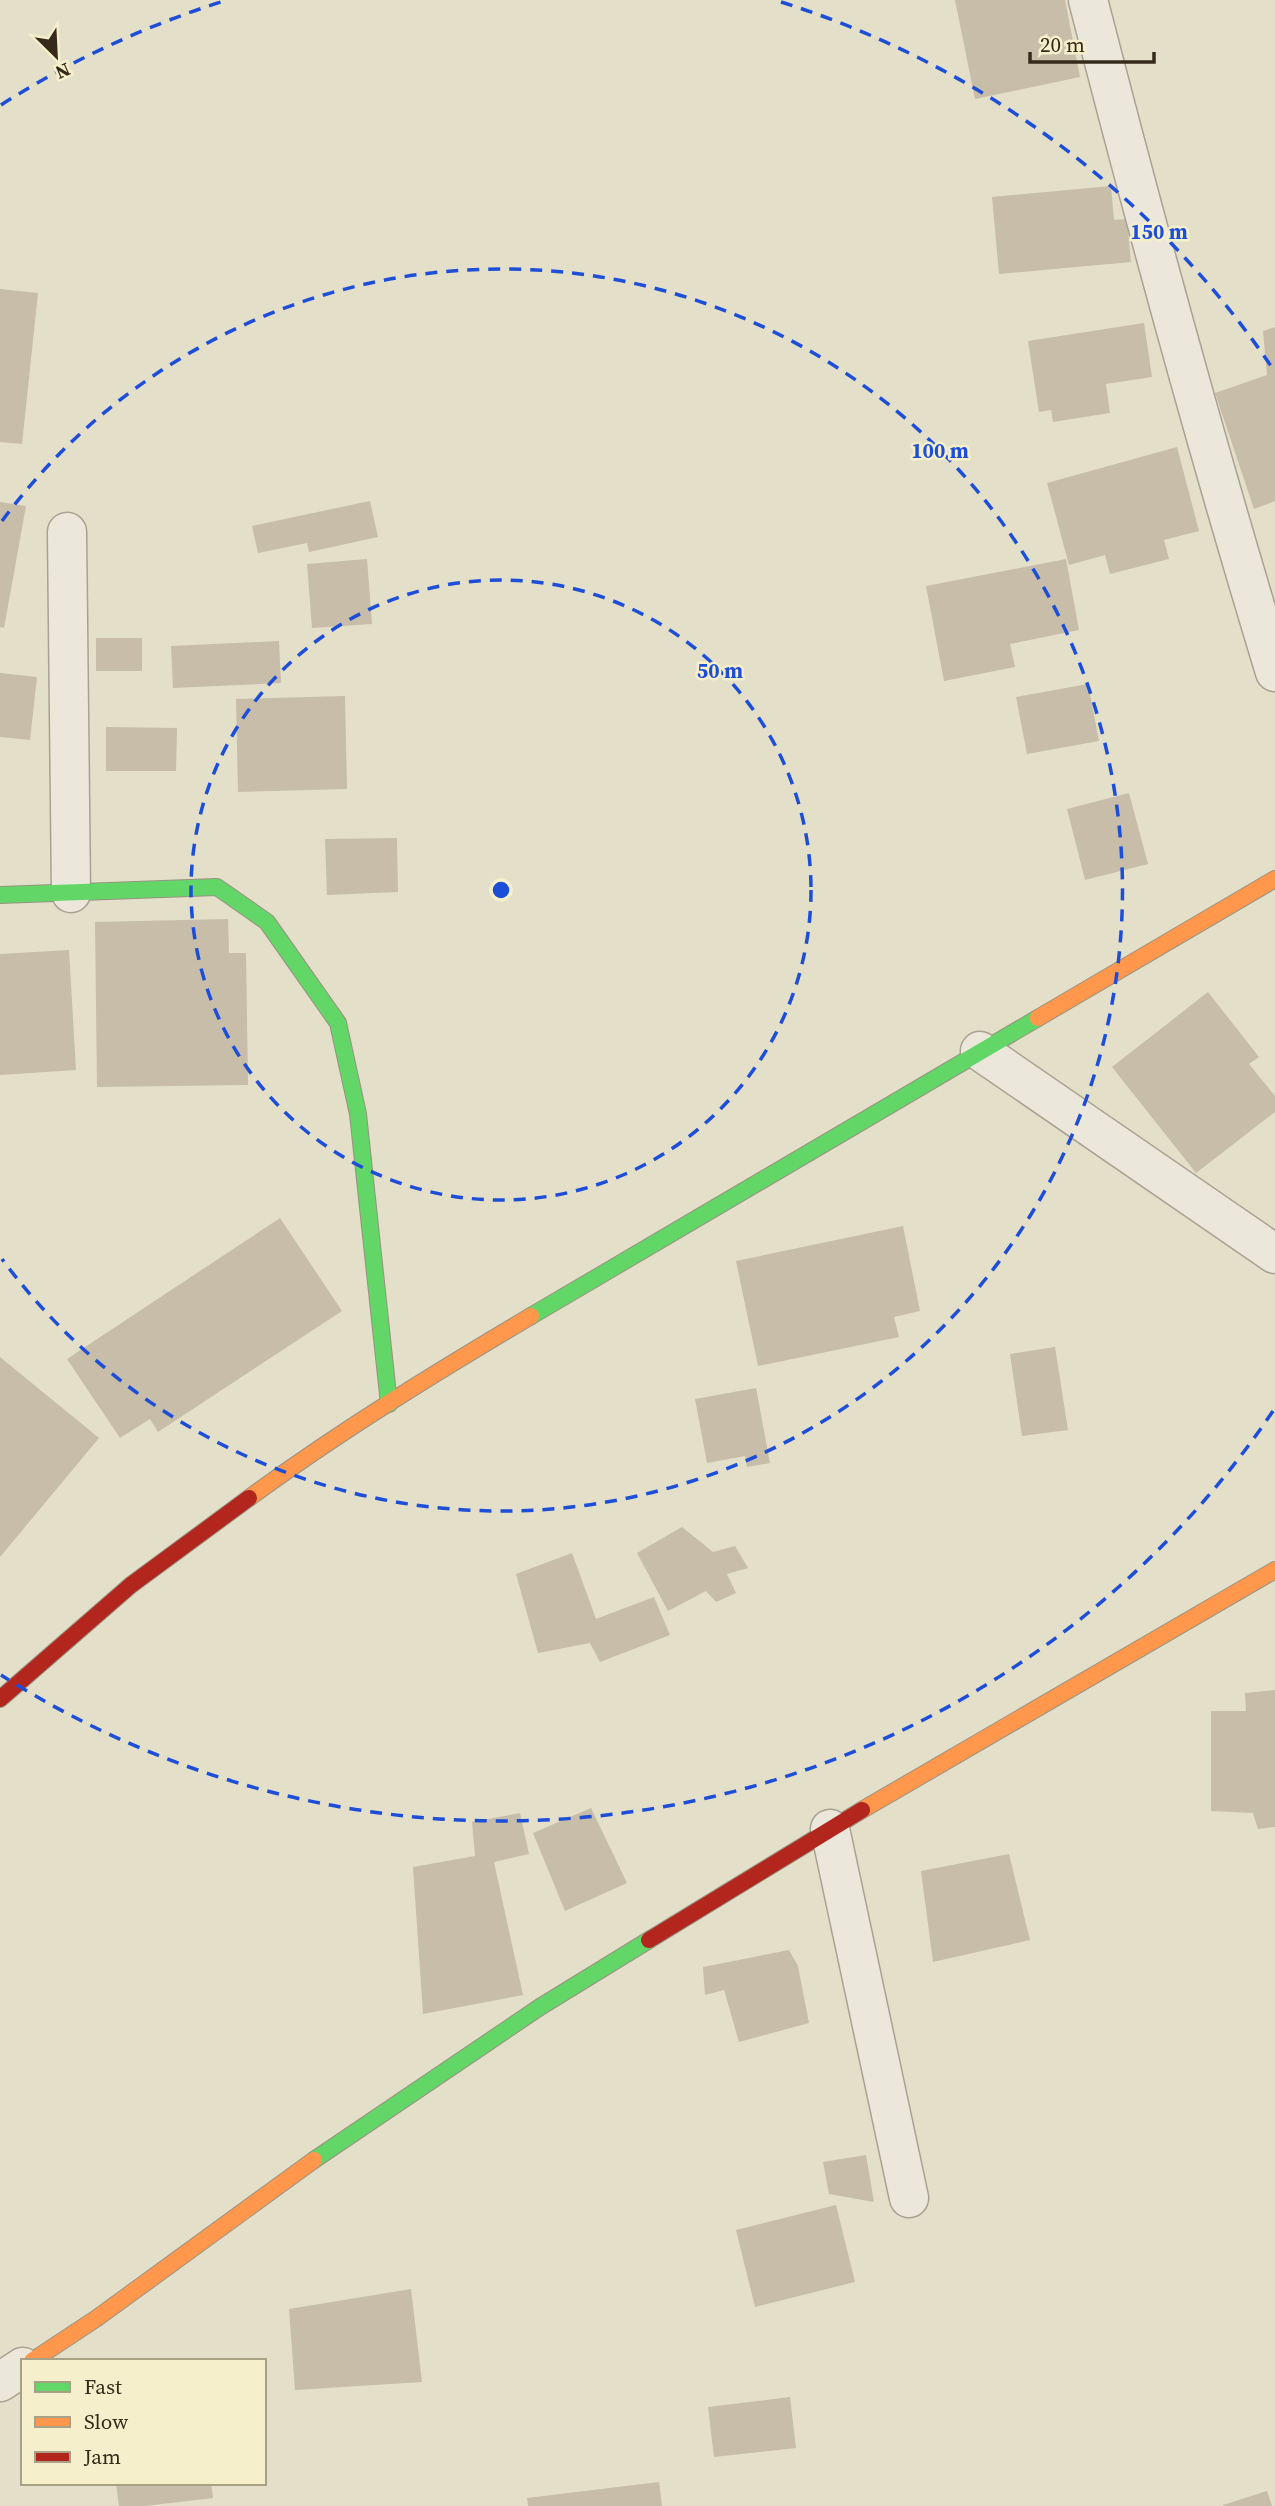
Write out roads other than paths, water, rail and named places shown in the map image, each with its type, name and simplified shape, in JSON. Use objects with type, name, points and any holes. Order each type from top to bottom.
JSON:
[{"type":"street","points":[[1088,0],[1219,490],[1275,672]]},
{"type":"street","points":[[67,531],[71,893]]},
{"type":"street","points":[[0,1699],[131,1585],[301,1460],[388,1404],[468,1353],[1275,879]]},
{"type":"street","points":[[0,895],[217,887],[267,922],[338,1023],[358,1114],[388,1404]]},
{"type":"street","points":[[980,1051],[1275,1254]]},
{"type":"street","points":[[36,2359],[97,2318],[346,2136],[540,2007],[830,1829],[1275,1570]]},
{"type":"street","points":[[830,1829],[909,2198]]},
{"type":"street","points":[[0,2382],[21,2368]]}]
